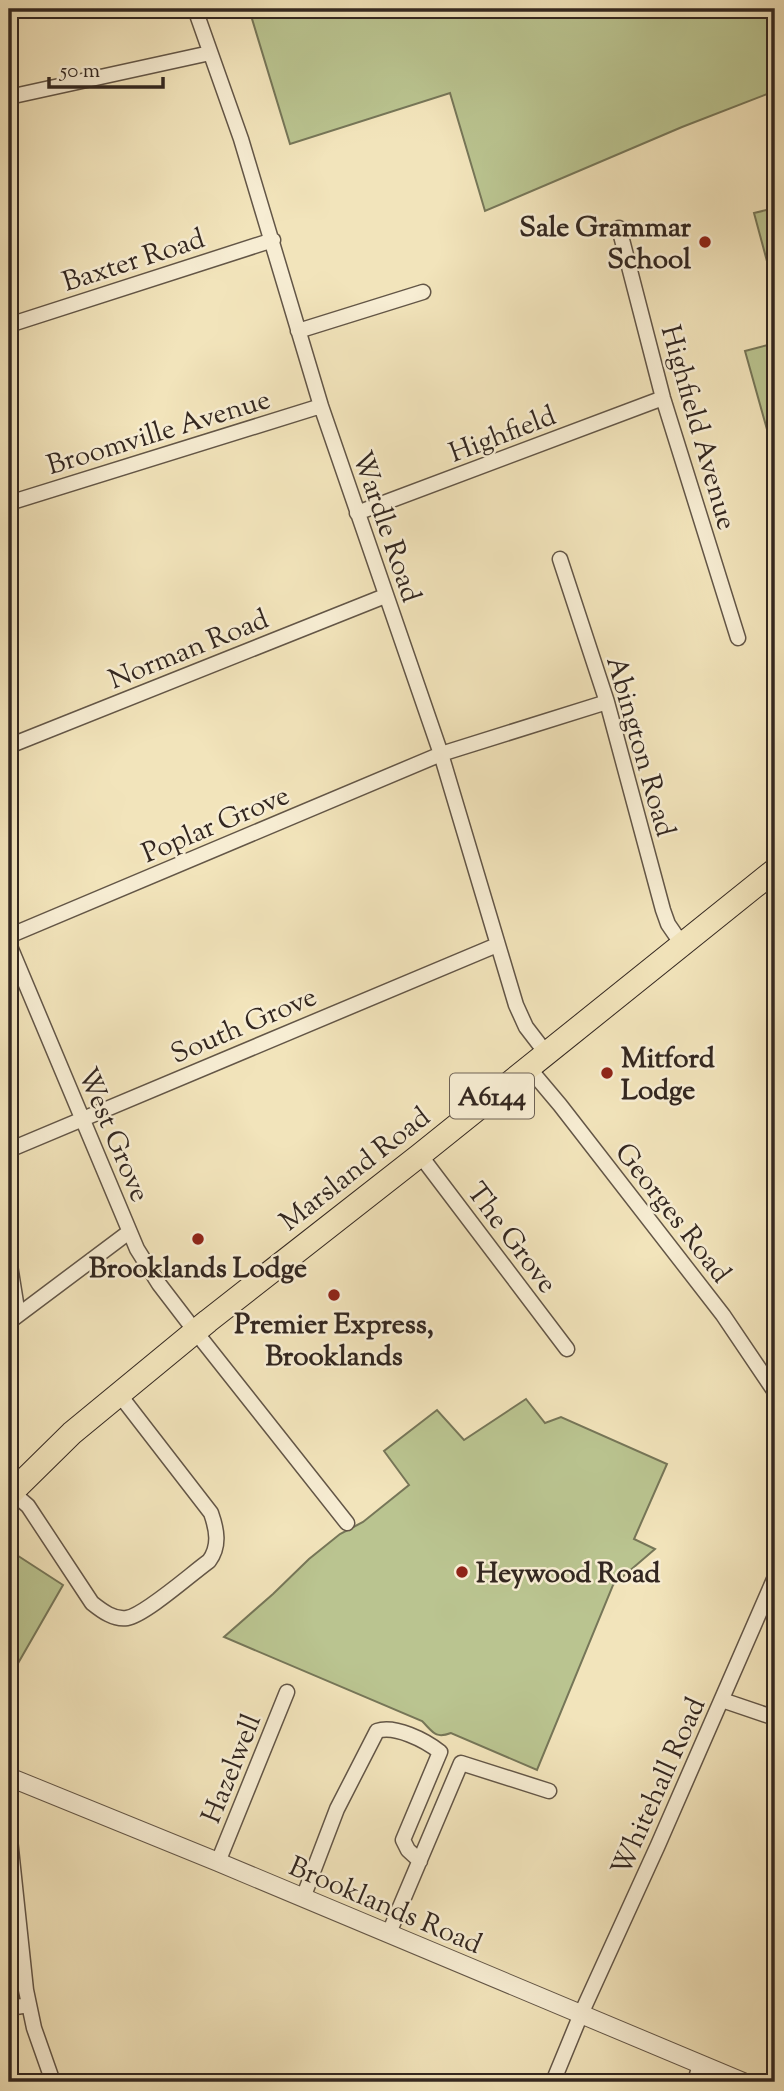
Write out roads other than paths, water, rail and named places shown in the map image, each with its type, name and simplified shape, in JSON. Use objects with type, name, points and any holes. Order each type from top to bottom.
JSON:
[{"type":"main road","name":"Marsland Road","points":[[10,1493],[72,1433],[195,1331],[420,1155],[775,870]]},
{"type":"street","name":"Wardle Road","points":[[195,9],[241,139],[321,406],[441,754],[497,945],[521,1016],[531,1035],[537,1060]]},
{"type":"street","points":[[9,97],[211,54]]},
{"type":"street","name":"Highfield Avenue","points":[[619,228],[663,398],[738,638]]},
{"type":"street","name":"Baxter Road","points":[[9,325],[273,240]]},
{"type":"street","points":[[298,331],[423,292]]},
{"type":"street","name":"Highfield","points":[[357,513],[663,398]]},
{"type":"street","name":"Broomville Avenue","points":[[9,503],[321,406]]},
{"type":"street","name":"Abington Road","points":[[560,559],[607,702],[663,910],[668,924],[681,943]]},
{"type":"street","name":"Norman Road","points":[[9,746],[385,596]]},
{"type":"street","name":"Poplar Grove","points":[[9,936],[441,754],[607,702]]},
{"type":"street","name":"West Grove","points":[[9,944],[147,1268],[195,1331]]},
{"type":"street","name":"South Grove","points":[[9,1150],[497,945]]},
{"type":"street","name":"Georges Road","points":[[537,1060],[560,1105],[723,1315],[775,1392]]},
{"type":"street","name":"The Grove","points":[[420,1155],[567,1349]]},
{"type":"street","points":[[13,1318],[130,1232]]},
{"type":"street","points":[[9,1259],[13,1318]]},
{"type":"street","points":[[195,1331],[347,1523]]},
{"type":"street","points":[[10,1493],[28,1506],[92,1603],[106,1614],[125,1619],[142,1613],[209,1561],[214,1553],[218,1531],[211,1513],[119,1394]]},
{"type":"street","name":"Whitehall Road","points":[[553,2082],[580,2014],[775,1577]]},
{"type":"street","name":"Hazelwell","points":[[218,1862],[286,1692]]},
{"type":"street","points":[[722,1700],[775,1718]]},
{"type":"street","points":[[303,1898],[337,1809],[377,1731],[386,1728],[429,1744],[440,1752],[403,1840],[408,1850],[420,1861]]},
{"type":"street","points":[[389,1933],[461,1763],[549,1791]]},
{"type":"street","name":"Brooklands Road","points":[[9,1777],[743,2082]]},
{"type":"street","points":[[9,1830],[29,2005],[44,2062],[53,2082]]},
{"type":"street","points":[[9,2008],[29,2005]]},
{"type":"street","points":[[695,2082],[700,2064]]},
{"type":"place","name":"Sale Grammar School","points":[[705,242]]},
{"type":"place","name":"Mitford Lodge","points":[[607,1073]]},
{"type":"place","name":"Brooklands Lodge","points":[[198,1239]]},
{"type":"place","name":"Premier Express, Brooklands","points":[[334,1295]]},
{"type":"place","name":"Heywood Road","points":[[462,1572]]}]
